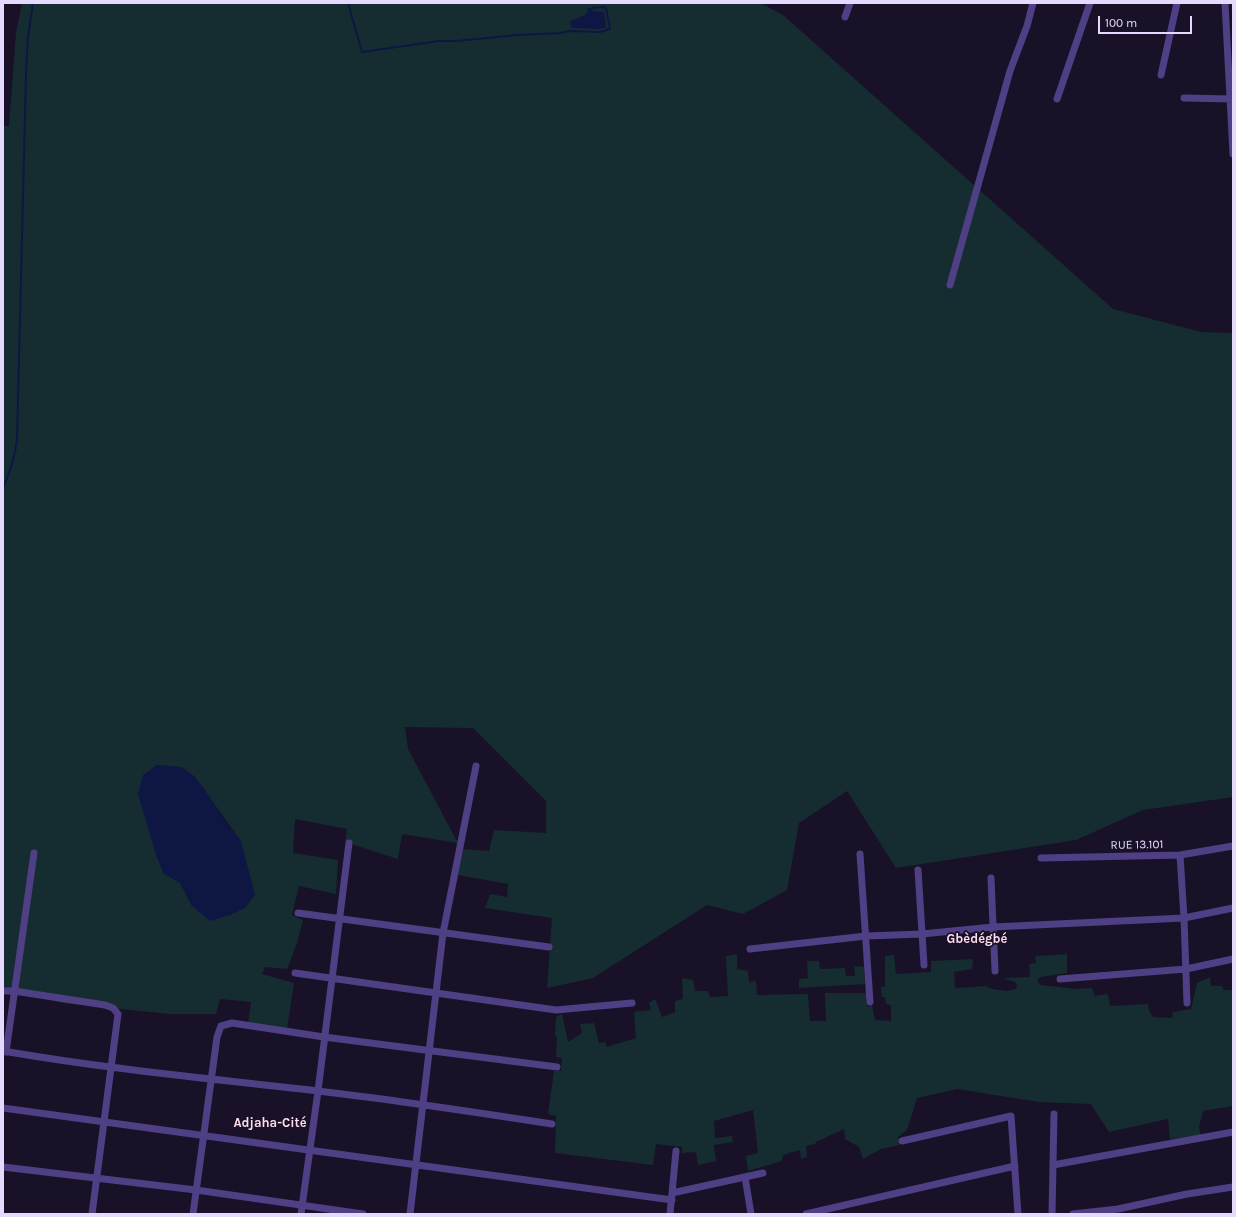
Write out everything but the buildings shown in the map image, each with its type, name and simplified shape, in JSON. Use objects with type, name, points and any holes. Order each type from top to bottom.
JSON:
[{"type":"street","points":[[845,17],[850,3]]},
{"type":"street","points":[[950,285],[1010,71],[1027,26],[1033,3]]},
{"type":"street","points":[[1057,99],[1090,3]]},
{"type":"street","points":[[1161,75],[1177,3]]},
{"type":"street","points":[[1225,3],[1230,38],[1233,154]]},
{"type":"street","points":[[1184,98],[1231,99]]},
{"type":"street","points":[[410,1214],[443,933],[476,766]]},
{"type":"street","points":[[301,1214],[349,843]]},
{"type":"street","name":"RUE 13.101","points":[[1041,858],[1180,855],[1233,846]]},
{"type":"street","points":[[34,853],[4,1051],[210,1080],[318,1091],[552,1124]]},
{"type":"street","points":[[860,854],[870,1002]]},
{"type":"street","points":[[1180,855],[1187,1003]]},
{"type":"street","points":[[918,870],[924,965]]},
{"type":"street","points":[[991,878],[995,971]]},
{"type":"street","points":[[750,949],[866,936],[922,934],[993,926],[1184,918],[1233,908]]},
{"type":"street","points":[[298,913],[549,947]]},
{"type":"street","points":[[1060,979],[1186,969],[1233,959]]},
{"type":"street","points":[[295,973],[556,1010],[632,1003]]},
{"type":"street","points":[[3,991],[14,991],[105,1005],[113,1008],[118,1014],[92,1214]]},
{"type":"street","points":[[193,1214],[210,1080],[217,1037],[221,1026],[232,1022],[324,1037],[557,1067]]},
{"type":"street","points":[[3,1108],[416,1165],[672,1197],[763,1173]]},
{"type":"street","points":[[1052,1214],[1054,1114]]},
{"type":"street","points":[[902,1141],[1011,1116],[1018,1214]]},
{"type":"street","points":[[1053,1165],[1233,1132]]},
{"type":"street","points":[[670,1214],[676,1151]]},
{"type":"street","points":[[806,1214],[1015,1166]]},
{"type":"street","points":[[3,1167],[196,1190],[363,1214]]},
{"type":"street","points":[[744,1177],[751,1214]]},
{"type":"street","points":[[1073,1214],[1118,1209],[1186,1194],[1233,1187]]},
{"type":"green space","points":[[22,3],[760,3],[783,15],[1113,309],[1201,332],[1233,333],[1233,797],[1143,810],[1076,840],[896,868],[847,791],[799,823],[787,890],[743,914],[707,905],[593,978],[547,988],[552,918],[485,908],[490,894],[507,897],[508,884],[458,875],[463,849],[489,851],[494,830],[546,833],[546,801],[473,728],[405,727],[408,749],[458,843],[402,834],[398,859],[345,842],[347,829],[295,819],[293,853],[338,860],[336,894],[299,886],[292,915],[303,920],[296,946],[287,969],[265,967],[262,974],[294,983],[287,1029],[248,1023],[251,1002],[220,999],[216,1014],[170,1014],[62,1003],[3,988],[3,126],[9,126],[16,33]],"holes":[[[194,776],[241,841],[192,906],[145,815],[138,794]]]},
{"type":"green space","points":[[737,954],[737,969],[748,971],[749,982],[756,981],[757,995],[808,994],[810,1021],[826,1021],[825,993],[866,993],[867,1007],[872,1005],[875,1020],[891,1021],[891,1005],[886,1004],[885,997],[882,997],[881,987],[885,987],[885,956],[894,955],[896,974],[931,972],[931,961],[973,959],[972,969],[954,972],[955,988],[985,986],[992,989],[1006,991],[1016,989],[1017,986],[1015,982],[1003,978],[1030,977],[1029,964],[1036,963],[1035,956],[1067,954],[1067,973],[1041,977],[1038,979],[1038,982],[1041,985],[1076,989],[1092,988],[1095,996],[1108,994],[1110,1006],[1148,1004],[1149,1010],[1153,1017],[1172,1018],[1173,1012],[1191,1009],[1197,983],[1210,977],[1211,986],[1222,986],[1224,990],[1232,990],[1233,994],[1233,1106],[1203,1111],[1199,1127],[1201,1137],[1170,1139],[1168,1119],[1109,1132],[1091,1104],[1039,1102],[957,1089],[917,1098],[907,1130],[898,1137],[899,1145],[881,1149],[863,1159],[859,1147],[845,1139],[844,1129],[816,1142],[815,1144],[806,1146],[807,1157],[801,1159],[800,1150],[783,1155],[782,1161],[748,1171],[746,1156],[758,1153],[753,1110],[714,1121],[715,1138],[732,1136],[733,1142],[714,1145],[716,1161],[698,1165],[696,1152],[682,1153],[682,1147],[656,1144],[653,1165],[555,1153],[556,1116],[548,1114],[554,1071],[561,1071],[562,1058],[556,1057],[556,1017],[562,1014],[568,1042],[582,1033],[580,1024],[594,1023],[599,1043],[605,1042],[607,1047],[636,1038],[634,1012],[651,1010],[649,1003],[655,999],[662,1017],[675,1012],[675,1001],[683,999],[682,978],[693,980],[695,991],[708,991],[710,997],[728,996],[726,956]]},
{"type":"green space","points":[[807,961],[819,961],[820,969],[845,968],[846,976],[855,976],[854,966],[864,967],[865,984],[799,988],[799,979],[808,978]]},
{"type":"shaded area","points":[[587,8],[592,8],[593,11],[604,12],[606,28],[572,28],[570,21],[585,15],[588,11]]},
{"type":"shaded area","points":[[157,765],[182,767],[194,776],[205,790],[224,820],[241,841],[255,895],[245,908],[230,915],[210,921],[192,906],[180,883],[164,874],[156,855],[138,794],[143,775]]},
{"type":"waterway","points":[[3,488],[12,465],[17,440],[26,74],[28,37],[33,3]]},
{"type":"waterway","points":[[348,3],[362,52],[439,41],[457,41],[570,31],[600,32],[610,29],[606,8],[592,8]]},
{"type":"district","name":"Gbèdégbé","points":[[977,939]]},
{"type":"district","name":"Adjaha-Cité","points":[[270,1123]]}]
